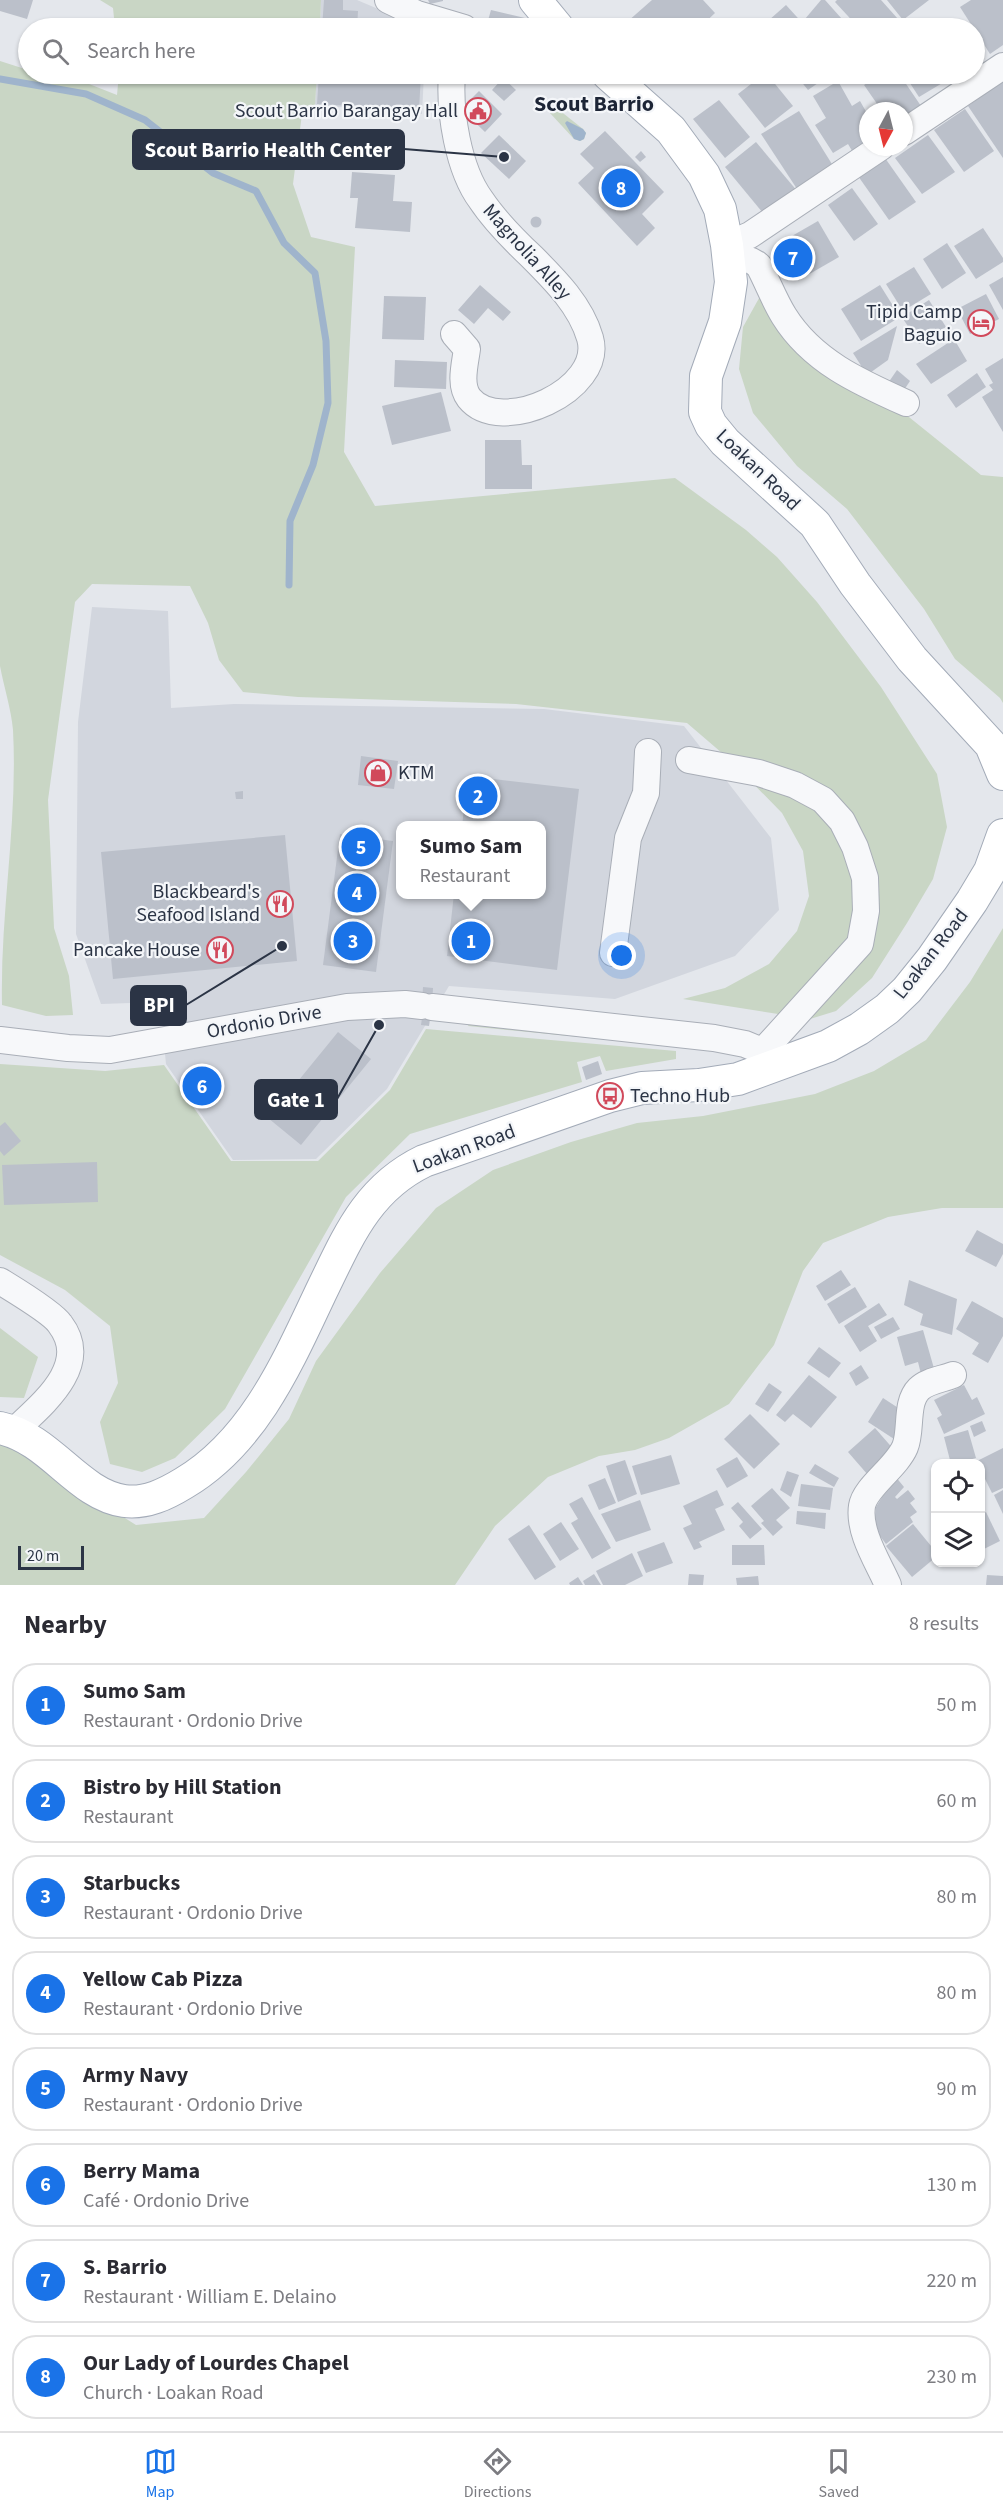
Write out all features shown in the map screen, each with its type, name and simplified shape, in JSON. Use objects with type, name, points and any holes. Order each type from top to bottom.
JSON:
[{"type":"main road","name":"Loakan Road","points":[[620,84],[655,113],[687,149],[704,175],[720,209],[728,251],[729,304],[706,376],[705,412],[711,425],[725,442],[814,524],[855,584],[906,651],[991,745],[1003,774]]},
{"type":"main road","name":"Loakan Road","points":[[7,1429],[36,1443],[88,1486],[106,1496],[124,1501],[165,1495],[193,1478],[223,1454],[245,1430],[288,1359],[340,1251],[360,1216],[382,1189],[403,1172],[424,1161],[610,1096],[642,1088],[699,1085],[738,1079],[775,1056],[828,1046],[859,1029],[887,1009],[907,990],[932,959],[990,871],[1003,835]]},
{"type":"street","points":[[388,0],[436,18]]},
{"type":"street","points":[[985,78],[1003,66]]},
{"type":"street","name":"Magnolia Alley","points":[[452,84],[451,116],[470,180],[480,199],[513,239],[556,282],[574,306],[585,323],[591,340],[591,359],[580,378],[565,393],[524,410],[497,411],[480,407],[468,397],[463,378],[467,349],[453,334]]},
{"type":"street","points":[[913,126],[976,84]]},
{"type":"street","points":[[728,251],[868,156]]},
{"type":"street","points":[[728,251],[754,261],[759,266],[786,318],[800,338],[818,354],[851,378],[906,403]]},
{"type":"street","points":[[613,953],[628,838],[646,793],[648,752]]},
{"type":"street","points":[[688,760],[759,773],[795,785],[823,800],[842,821],[855,847],[865,878],[866,911],[860,944],[775,1056]]},
{"type":"street","name":"Ordonio Drive","points":[[0,1040],[68,1048],[110,1050],[347,1007],[405,1004],[714,1038],[775,1056]]},
{"type":"street","points":[[0,1281],[60,1323],[68,1338],[70,1356],[66,1373],[55,1391],[7,1429]]},
{"type":"street","points":[[888,1585],[866,1535],[862,1506],[866,1495],[892,1468],[905,1446],[911,1407],[918,1390],[925,1385],[953,1375]]},
{"type":"shaded area","points":[[321,0],[357,0],[399,18],[320,18]]},
{"type":"shaded area","points":[[316,84],[424,84],[422,114],[315,105]]},
{"type":"shaded area","points":[[92,607],[168,611],[171,708],[234,704],[544,709],[684,726],[771,838],[779,910],[735,956],[615,999],[449,986],[387,1089],[316,1159],[233,1160],[166,1064],[160,1002],[101,1004],[76,934],[78,722]]},
{"type":"green space","points":[[100,0],[321,0],[320,18],[114,18],[113,8]]},
{"type":"green space","points":[[0,61],[18,67],[18,84],[89,84],[117,95],[118,84],[316,84],[315,105],[303,106],[293,184],[311,237],[355,247],[344,452],[375,506],[675,478],[746,530],[777,557],[817,602],[881,687],[937,774],[947,827],[933,879],[907,923],[872,978],[836,1011],[810,1019],[683,999],[725,988],[769,964],[797,931],[809,896],[803,851],[782,813],[729,759],[687,723],[516,704],[298,697],[243,692],[219,660],[208,623],[190,586],[92,584],[75,602],[48,800],[54,928],[69,976],[73,1015],[46,1016],[2,1005],[14,764],[12,722],[0,666]]},
{"type":"green space","points":[[554,106],[583,129],[586,133],[584,139],[580,141],[574,139],[550,113],[550,109]]},
{"type":"green space","points":[[763,291],[769,313],[779,332],[803,358],[826,373],[889,401],[981,475],[1003,477],[1003,703],[955,659],[924,609],[847,509],[797,466],[753,413],[739,369],[743,327]]},
{"type":"green space","points":[[1003,928],[1003,1208],[942,1208],[888,1217],[823,1243],[803,1271],[774,1345],[729,1404],[669,1438],[635,1450],[599,1456],[548,1477],[495,1526],[455,1585],[0,1585],[0,1442],[4,1442],[136,1525],[204,1518],[246,1472],[289,1419],[316,1361],[380,1273],[436,1208],[493,1170],[571,1142],[637,1123],[703,1116],[815,1094],[874,1071],[926,1040],[970,982]]},
{"type":"green space","points":[[469,1024],[692,1048],[468,1026]]},
{"type":"green space","points":[[426,1029],[676,1051],[676,1059],[606,1071],[600,1056],[577,1062],[582,1082],[410,1134],[346,1197],[225,1409],[175,1458],[142,1472],[110,1464],[100,1422],[118,1383],[110,1326],[65,1290],[0,1255],[0,1064],[105,1071],[164,1065],[231,1161],[318,1161],[390,1090]]},
{"type":"green space","points":[[0,1328],[38,1357],[24,1398],[0,1397]]},
{"type":"water","points":[[567,121],[583,129],[586,133],[584,139],[580,141],[574,139],[565,123]]},
{"type":"building","points":[[0,0],[33,0],[27,18],[0,11]]},
{"type":"building","points":[[324,0],[343,0],[343,10],[358,11],[358,18],[323,18]]},
{"type":"building","points":[[428,0],[443,0],[443,1],[430,4]]},
{"type":"building","points":[[652,0],[703,0],[715,13],[710,18],[632,18]]},
{"type":"building","points":[[821,0],[825,0],[841,18],[806,18]]},
{"type":"building","points":[[837,0],[881,0],[897,18],[850,18],[835,2]]},
{"type":"building","points":[[887,0],[929,0],[906,18],[901,18]]},
{"type":"building","points":[[971,0],[1003,0],[1003,45],[990,54],[985,46],[985,18],[967,18],[960,7]]},
{"type":"building","points":[[786,5],[798,18],[771,18]]},
{"type":"building","points":[[491,10],[525,18],[489,18]]},
{"type":"building","points":[[1003,81],[1003,158],[968,106]]},
{"type":"building","points":[[318,84],[420,84],[419,110],[317,104]]},
{"type":"building","points":[[498,84],[510,84],[516,90],[504,101],[492,90]]},
{"type":"building","points":[[751,84],[775,84],[793,106],[765,128],[738,94]]},
{"type":"building","points":[[803,84],[817,84],[808,90]]},
{"type":"building","points":[[833,84],[840,84],[852,106],[861,102],[859,151],[854,154],[848,144],[833,153],[815,125],[826,118],[813,96]]},
{"type":"building","points":[[866,84],[906,84],[921,106],[913,112],[913,102],[876,102],[864,85]]},
{"type":"building","points":[[911,84],[941,84],[919,97]]},
{"type":"building","points":[[479,91],[502,114],[485,132],[461,109]]},
{"type":"building","points":[[719,100],[750,137],[725,158],[693,119]]},
{"type":"building","points":[[965,109],[994,151],[964,172],[934,130]]},
{"type":"building","points":[[799,111],[835,169],[799,192],[761,134]]},
{"type":"building","points":[[605,131],[664,192],[642,214],[655,228],[637,246],[578,183],[594,168],[580,154]]},
{"type":"building","points":[[499,135],[526,161],[509,179],[481,153]]},
{"type":"building","points":[[928,135],[955,172],[922,194],[895,158],[913,156],[913,145]]},
{"type":"building","points":[[756,142],[798,192],[767,218],[725,167]]},
{"type":"building","points":[[641,151],[646,157],[640,162],[635,157]]},
{"type":"building","points":[[885,158],[916,202],[889,220],[858,176]]},
{"type":"building","points":[[352,172],[395,175],[393,201],[412,202],[410,232],[355,228],[358,198],[350,198]]},
{"type":"building","points":[[852,188],[878,224],[854,241],[828,205]]},
{"type":"building","points":[[536,217],[540,218],[540,226],[536,227],[532,226],[531,222],[532,218]]},
{"type":"building","points":[[818,221],[839,257],[799,280],[778,244]]},
{"type":"building","points":[[983,228],[1003,258],[1003,262],[976,279],[954,246]]},
{"type":"building","points":[[947,243],[966,273],[942,289],[923,259]]},
{"type":"building","points":[[914,267],[931,294],[903,311],[886,284]]},
{"type":"building","points":[[1003,277],[1003,310],[989,285]]},
{"type":"building","points":[[480,285],[511,312],[503,321],[488,308],[474,324],[458,310]]},
{"type":"building","points":[[880,285],[900,317],[861,341],[841,309]]},
{"type":"building","points":[[986,294],[999,319],[970,334],[957,309]]},
{"type":"building","points":[[384,296],[426,297],[424,340],[382,339]]},
{"type":"building","points":[[929,300],[946,327],[919,344],[902,317]]},
{"type":"building","points":[[897,326],[888,360],[867,375],[853,353]]},
{"type":"building","points":[[954,339],[967,361],[931,384],[916,364]]},
{"type":"building","points":[[1003,358],[1003,432],[982,397],[993,390],[989,385],[993,383],[985,369]]},
{"type":"building","points":[[395,360],[447,362],[446,389],[394,387]]},
{"type":"building","points":[[897,370],[910,381],[900,396],[886,386]]},
{"type":"building","points":[[977,373],[986,387],[956,408],[947,395]]},
{"type":"building","points":[[441,392],[451,431],[392,445],[382,406]]},
{"type":"building","points":[[485,440],[521,440],[522,465],[532,465],[532,489],[485,489]]},
{"type":"building","name":"KTM","points":[[361,756],[398,761],[394,789],[358,785]]},
{"type":"building","points":[[468,776],[579,789],[557,970],[447,956],[453,899],[546,899],[546,821],[463,821]]},
{"type":"building","points":[[243,791],[243,799],[236,799],[235,792]]},
{"type":"building","points":[[340,834],[393,841],[376,972],[323,965]]},
{"type":"building","points":[[285,835],[297,961],[113,979],[101,852]]},
{"type":"building","points":[[423,987],[433,988],[431,1018],[421,1017]]},
{"type":"building","points":[[422,1018],[430,1019],[429,1026],[421,1025]]},
{"type":"building","points":[[375,1020],[384,1021],[383,1029],[374,1029]]},
{"type":"building","points":[[338,1032],[371,1059],[301,1145],[268,1118]]},
{"type":"building","points":[[598,1061],[602,1074],[586,1080],[582,1067]]},
{"type":"building","points":[[5,1122],[21,1141],[4,1156],[0,1151],[0,1126]]},
{"type":"building","points":[[97,1162],[98,1202],[4,1205],[2,1165]]},
{"type":"building","points":[[977,1230],[1003,1244],[1003,1254],[996,1267],[965,1251]]},
{"type":"building","points":[[841,1270],[851,1285],[825,1301],[816,1286]]},
{"type":"building","points":[[909,1280],[957,1299],[952,1335],[920,1325],[923,1314],[904,1305]]},
{"type":"building","points":[[855,1287],[867,1307],[839,1324],[827,1304]]},
{"type":"building","points":[[972,1301],[1003,1318],[1003,1336],[988,1363],[972,1354],[979,1343],[956,1329]]},
{"type":"building","points":[[879,1303],[887,1315],[868,1326],[877,1341],[860,1352],[844,1326]]},
{"type":"building","points":[[893,1317],[900,1329],[881,1339],[874,1327]]},
{"type":"building","points":[[923,1330],[937,1379],[923,1382],[918,1362],[905,1366],[897,1337]]},
{"type":"building","points":[[819,1347],[841,1363],[829,1378],[807,1363]]},
{"type":"building","points":[[861,1365],[869,1378],[856,1386],[849,1373]]},
{"type":"building","points":[[809,1375],[837,1397],[811,1428],[793,1414],[785,1422],[776,1415]]},
{"type":"building","points":[[769,1383],[782,1392],[768,1412],[755,1404]]},
{"type":"building","points":[[964,1385],[972,1400],[977,1397],[985,1414],[944,1434],[937,1418],[942,1415],[934,1400]]},
{"type":"building","points":[[883,1398],[909,1415],[894,1439],[868,1422]]},
{"type":"building","points":[[750,1414],[780,1444],[754,1469],[724,1439]]},
{"type":"building","points":[[982,1421],[986,1431],[974,1437],[970,1426]]},
{"type":"building","points":[[875,1428],[895,1451],[868,1475],[848,1452]]},
{"type":"building","points":[[968,1430],[976,1458],[950,1459],[944,1437]]},
{"type":"building","points":[[1003,1448],[1003,1488],[992,1493],[985,1479],[985,1459],[981,1459]]},
{"type":"building","points":[[671,1455],[680,1484],[641,1495],[632,1466]]},
{"type":"building","points":[[737,1457],[748,1476],[727,1488],[716,1469]]},
{"type":"building","points":[[625,1460],[637,1494],[618,1502],[606,1466]]},
{"type":"building","points":[[815,1464],[839,1478],[834,1487],[809,1473]]},
{"type":"building","points":[[787,1471],[799,1475],[791,1497],[780,1490]]},
{"type":"building","points":[[895,1476],[904,1487],[895,1497],[897,1499],[908,1490],[915,1499],[910,1503],[917,1512],[910,1517],[913,1522],[886,1544],[874,1528],[876,1507]]},
{"type":"building","points":[[605,1478],[616,1503],[599,1510],[588,1485]]},
{"type":"building","points":[[801,1484],[833,1488],[830,1510],[798,1506]]},
{"type":"building","points":[[772,1488],[790,1508],[776,1520],[783,1527],[773,1536],[761,1523],[764,1521],[751,1506]]},
{"type":"building","points":[[717,1490],[724,1505],[715,1509],[725,1530],[699,1542],[702,1547],[694,1550],[683,1528],[692,1524],[683,1506]]},
{"type":"building","points":[[1003,1490],[1003,1514],[994,1495]]},
{"type":"building","points":[[582,1497],[611,1548],[592,1559],[571,1523],[578,1519],[569,1504]]},
{"type":"building","points":[[640,1500],[651,1530],[616,1542],[601,1514]]},
{"type":"building","points":[[738,1502],[762,1529],[750,1539],[739,1526],[743,1522],[731,1508]]},
{"type":"building","points":[[797,1511],[826,1513],[825,1529],[796,1524]]},
{"type":"building","points":[[985,1513],[1000,1541],[985,1548]]},
{"type":"building","points":[[561,1522],[579,1549],[560,1561],[543,1534]]},
{"type":"building","points":[[913,1524],[931,1546],[931,1561],[912,1577],[886,1546]]},
{"type":"building","points":[[529,1525],[556,1567],[535,1580],[508,1539]]},
{"type":"building","points":[[664,1542],[673,1563],[646,1573],[637,1552]]},
{"type":"building","points":[[732,1545],[764,1545],[765,1565],[732,1565]]},
{"type":"building","points":[[632,1553],[643,1576],[625,1585],[603,1585],[596,1571]]},
{"type":"building","points":[[594,1574],[601,1585],[585,1585],[583,1581]]},
{"type":"building","points":[[689,1574],[704,1575],[703,1585],[688,1585]]},
{"type":"building","points":[[987,1575],[1003,1576],[1003,1585],[986,1585]]},
{"type":"building","points":[[758,1576],[759,1585],[737,1585],[736,1578]]},
{"type":"building","points":[[578,1577],[583,1585],[570,1585],[569,1583]]},
{"type":"waterway","points":[[0,79],[18,82]]},
{"type":"waterway","points":[[29,84],[86,94],[145,120],[213,173],[256,191],[284,243],[315,273],[326,341],[328,403],[313,465],[290,521],[289,585]]},
{"type":"place","name":"Scout Barrio Barangay Hall","points":[[478,111]]},
{"type":"place","name":"Scout Barrio Health Center","points":[[504,157]]},
{"type":"place","name":"Our Lady of Lourdes Chapel","points":[[621,188]]},
{"type":"place","name":"S. Barrio","points":[[793,258]]},
{"type":"place","name":"Tipid Camp Baguio","points":[[981,323]]},
{"type":"place","name":"KTM","points":[[378,773]]},
{"type":"place","name":"Bistro by Hill Station","points":[[478,796]]},
{"type":"place","name":"Army Navy","points":[[361,847]]},
{"type":"place","name":"Yellow Cab Pizza","points":[[357,893]]},
{"type":"place","name":"Blackbeard's Seafood Island","points":[[280,904]]},
{"type":"place","name":"Starbucks","points":[[353,941]]},
{"type":"place","name":"Sumo Sam","points":[[471,941]]},
{"type":"place","name":"BPI","points":[[282,946]]},
{"type":"place","name":"Pancake House","points":[[220,950]]},
{"type":"place","name":"Gate 1","points":[[379,1025]]},
{"type":"place","name":"Berry Mama","points":[[202,1086]]},
{"type":"place","name":"Techno Hub","points":[[610,1096]]},
{"type":"district","name":"Scout Barrio","points":[[594,104]]}]
